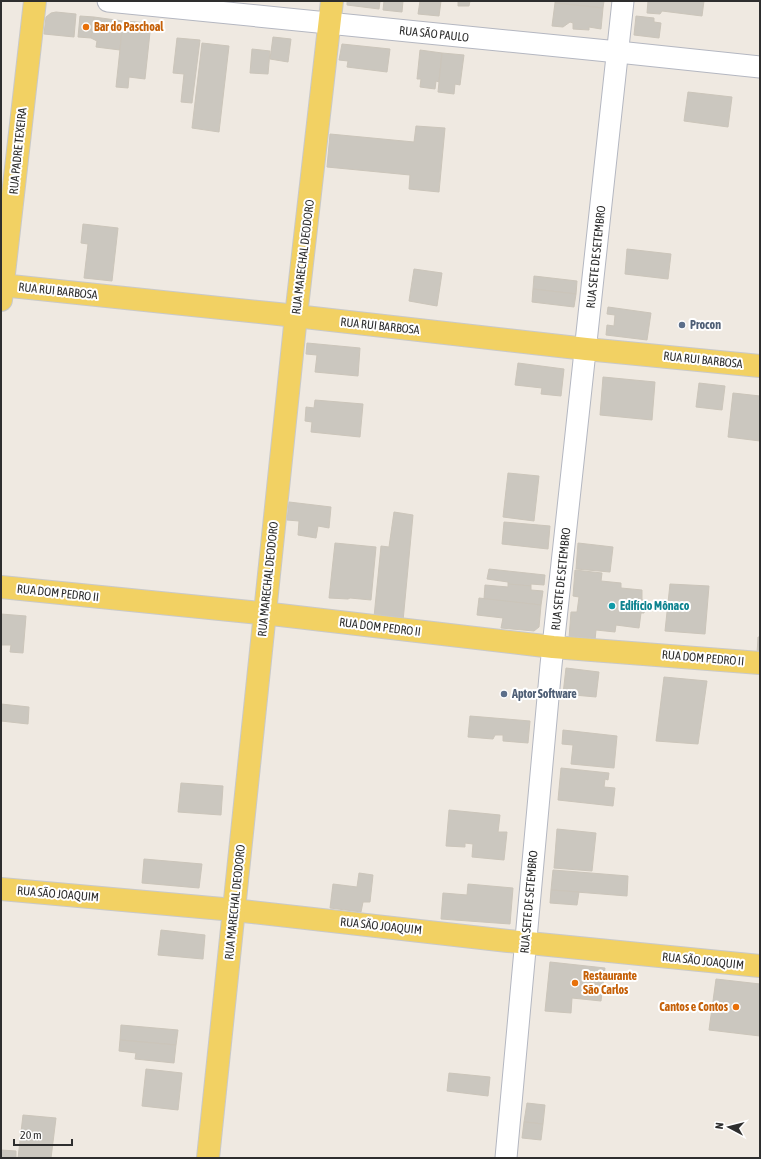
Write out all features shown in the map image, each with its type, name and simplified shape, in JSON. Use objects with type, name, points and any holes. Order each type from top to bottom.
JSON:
[{"type":"main road","name":"RUA PADRE TEXEIRA","points":[[2,290],[35,1]]},
{"type":"main road","name":"RUA MARECHAL DEODORO","points":[[208,1158],[296,316],[332,1]]},
{"type":"main road","name":"RUA RUI BARBOSA","points":[[2,290],[296,316],[586,349],[760,366]]},
{"type":"main road","name":"RUA DOM PEDRO II","points":[[1,587],[265,614],[553,647],[760,663]]},
{"type":"main road","name":"RUA SÃO JOAQUIM","points":[[1,889],[234,910],[526,943],[760,966]]},
{"type":"street","name":"RUA SÃO PAULO","points":[[108,1],[760,67]]},
{"type":"street","name":"RUA SETE DE SETEMBRO","points":[[506,1158],[553,647],[623,1]]},
{"type":"building","points":[[347,1],[380,1],[379,9],[347,5]]},
{"type":"building","points":[[384,1],[403,1],[402,12],[383,10]]},
{"type":"building","points":[[420,1],[441,1],[439,16],[418,14]]},
{"type":"building","points":[[458,1],[470,1],[469,6],[458,6]]},
{"type":"building","points":[[555,1],[604,1],[603,8],[555,3]]},
{"type":"building","points":[[648,1],[704,1],[702,16],[662,11],[660,14],[647,13]]},
{"type":"building","points":[[555,3],[603,8],[601,29],[589,27],[589,30],[573,29],[573,23],[570,22],[563,27],[552,26]]},
{"type":"building","points":[[51,13],[76,14],[74,37],[44,34],[46,17]]},
{"type":"building","name":"Bar do Paschoal","points":[[80,16],[94,17],[91,38],[78,37]]},
{"type":"building","points":[[636,16],[654,18],[654,22],[661,23],[659,38],[634,35]]},
{"type":"building","points":[[94,17],[123,21],[120,50],[96,47],[97,41],[91,38]]},
{"type":"building","points":[[123,21],[151,23],[145,79],[129,77],[128,88],[116,87]]},
{"type":"building","points":[[273,37],[291,39],[288,62],[270,59]]},
{"type":"building","points":[[177,38],[200,40],[192,103],[181,102],[184,74],[173,73]]},
{"type":"building","points":[[202,43],[229,46],[219,132],[192,128]]},
{"type":"building","points":[[342,44],[390,49],[387,72],[347,67],[348,61],[339,60]]},
{"type":"building","points":[[252,49],[270,51],[268,74],[250,73]]},
{"type":"building","points":[[420,50],[442,53],[439,82],[436,81],[435,89],[420,87],[421,79],[417,79]]},
{"type":"building","points":[[442,53],[464,55],[460,85],[455,84],[454,94],[438,92]]},
{"type":"building","points":[[688,92],[732,97],[728,127],[684,121]]},
{"type":"building","points":[[416,126],[445,128],[439,192],[409,189],[410,175],[327,167],[330,134],[414,142]]},
{"type":"building","points":[[83,224],[118,228],[112,281],[84,278],[88,244],[81,243]]},
{"type":"building","points":[[627,249],[671,254],[668,279],[625,274]]},
{"type":"building","points":[[414,269],[442,273],[437,306],[409,301]]},
{"type":"building","points":[[534,276],[577,281],[576,294],[533,289]]},
{"type":"building","points":[[533,289],[576,294],[574,307],[532,302]]},
{"type":"building","points":[[608,307],[651,313],[647,340],[606,335],[607,325],[614,326],[615,315],[607,314]]},
{"type":"building","points":[[307,343],[360,348],[358,376],[315,372],[317,355],[306,354]]},
{"type":"building","points":[[518,363],[564,369],[561,396],[541,394],[542,388],[515,385]]},
{"type":"building","points":[[603,377],[655,382],[652,420],[600,415]]},
{"type":"building","points":[[699,383],[725,386],[722,410],[696,407]]},
{"type":"building","points":[[733,393],[760,396],[760,441],[728,437]]},
{"type":"building","points":[[315,400],[363,404],[360,437],[311,432],[312,422],[305,421],[306,407],[314,408]]},
{"type":"building","points":[[508,473],[539,476],[534,521],[503,517]]},
{"type":"building","points":[[289,502],[331,507],[329,528],[318,526],[316,538],[298,535],[299,521],[287,520]]},
{"type":"building","points":[[394,512],[413,515],[403,621],[374,617],[381,546],[389,547]]},
{"type":"building","points":[[504,522],[550,526],[548,549],[502,544]]},
{"type":"building","points":[[335,543],[376,547],[371,600],[329,598]]},
{"type":"building","points":[[578,543],[613,547],[610,572],[576,569]]},
{"type":"building","points":[[489,569],[545,575],[544,585],[531,584],[531,586],[508,584],[508,582],[487,579]]},
{"type":"building","name":"Edifício Mônaco","points":[[575,570],[602,573],[601,581],[621,583],[621,588],[642,590],[642,600],[646,600],[644,613],[641,613],[639,628],[616,625],[615,632],[596,630],[595,640],[569,638],[571,612],[577,612],[579,597],[573,596]]},
{"type":"building","points":[[508,584],[531,586],[531,590],[543,591],[541,605],[484,599],[485,585],[508,587]]},
{"type":"building","points":[[670,584],[709,586],[705,634],[665,631]]},
{"type":"building","points":[[479,598],[541,605],[539,627],[534,631],[501,628],[503,618],[477,615]]},
{"type":"building","points":[[1,614],[26,616],[23,653],[10,652],[11,645],[1,645]]},
{"type":"building","points":[[758,637],[760,637],[760,655],[757,655]]},
{"type":"building","points":[[566,668],[599,672],[596,697],[563,694]]},
{"type":"building","points":[[664,677],[707,681],[698,744],[656,741]]},
{"type":"building","points":[[1,704],[29,707],[28,724],[1,721]]},
{"type":"building","points":[[470,716],[530,721],[528,743],[503,741],[503,735],[495,735],[493,739],[468,737]]},
{"type":"building","points":[[563,730],[617,736],[614,768],[571,764],[573,745],[562,744]]},
{"type":"building","points":[[561,768],[609,773],[608,780],[605,779],[604,787],[615,788],[613,806],[558,800]]},
{"type":"building","points":[[181,783],[223,786],[221,815],[178,812]]},
{"type":"building","points":[[449,810],[500,815],[498,832],[507,832],[504,860],[472,857],[473,844],[465,843],[465,847],[446,846]]},
{"type":"building","points":[[557,829],[596,833],[592,871],[554,868]]},
{"type":"building","points":[[144,859],[202,864],[199,888],[142,883]]},
{"type":"building","points":[[553,870],[628,876],[627,896],[551,890]]},
{"type":"building","points":[[359,873],[373,875],[370,902],[363,902],[361,912],[330,908],[333,884],[357,887]]},
{"type":"building","points":[[468,884],[513,888],[510,924],[441,919],[443,893],[467,895]]},
{"type":"building","points":[[551,890],[579,892],[577,905],[550,903]]},
{"type":"building","points":[[161,930],[205,935],[203,959],[158,955]]},
{"type":"building","name":"Restaurante São Carlos","points":[[550,962],[605,968],[601,1001],[572,998],[571,1013],[545,1011]]},
{"type":"building","name":"Cantos e Contos","points":[[716,979],[760,984],[760,1036],[709,1030]]},
{"type":"building","points":[[121,1025],[178,1030],[176,1045],[120,1040]]},
{"type":"building","points":[[120,1040],[176,1045],[174,1063],[135,1059],[136,1053],[119,1051]]},
{"type":"building","points":[[146,1069],[182,1073],[178,1110],[142,1106]]},
{"type":"building","points":[[449,1073],[490,1077],[488,1096],[447,1091]]},
{"type":"building","points":[[527,1103],[545,1105],[543,1124],[524,1122]]},
{"type":"building","points":[[23,1115],[56,1118],[51,1158],[18,1158]]},
{"type":"building","points":[[524,1122],[543,1124],[541,1140],[522,1138]]},
{"type":"building","points":[[1,1150],[16,1151],[16,1158],[1,1158]]},
{"type":"place","name":"Bar do Paschoal","points":[[86,27]]},
{"type":"place","name":"Procon","points":[[682,325]]},
{"type":"place","name":"Edifício Mônaco","points":[[612,606]]},
{"type":"place","name":"Aptor Software","points":[[504,694]]},
{"type":"place","name":"Restaurante São Carlos","points":[[575,983]]},
{"type":"place","name":"Cantos e Contos","points":[[736,1007]]}]
